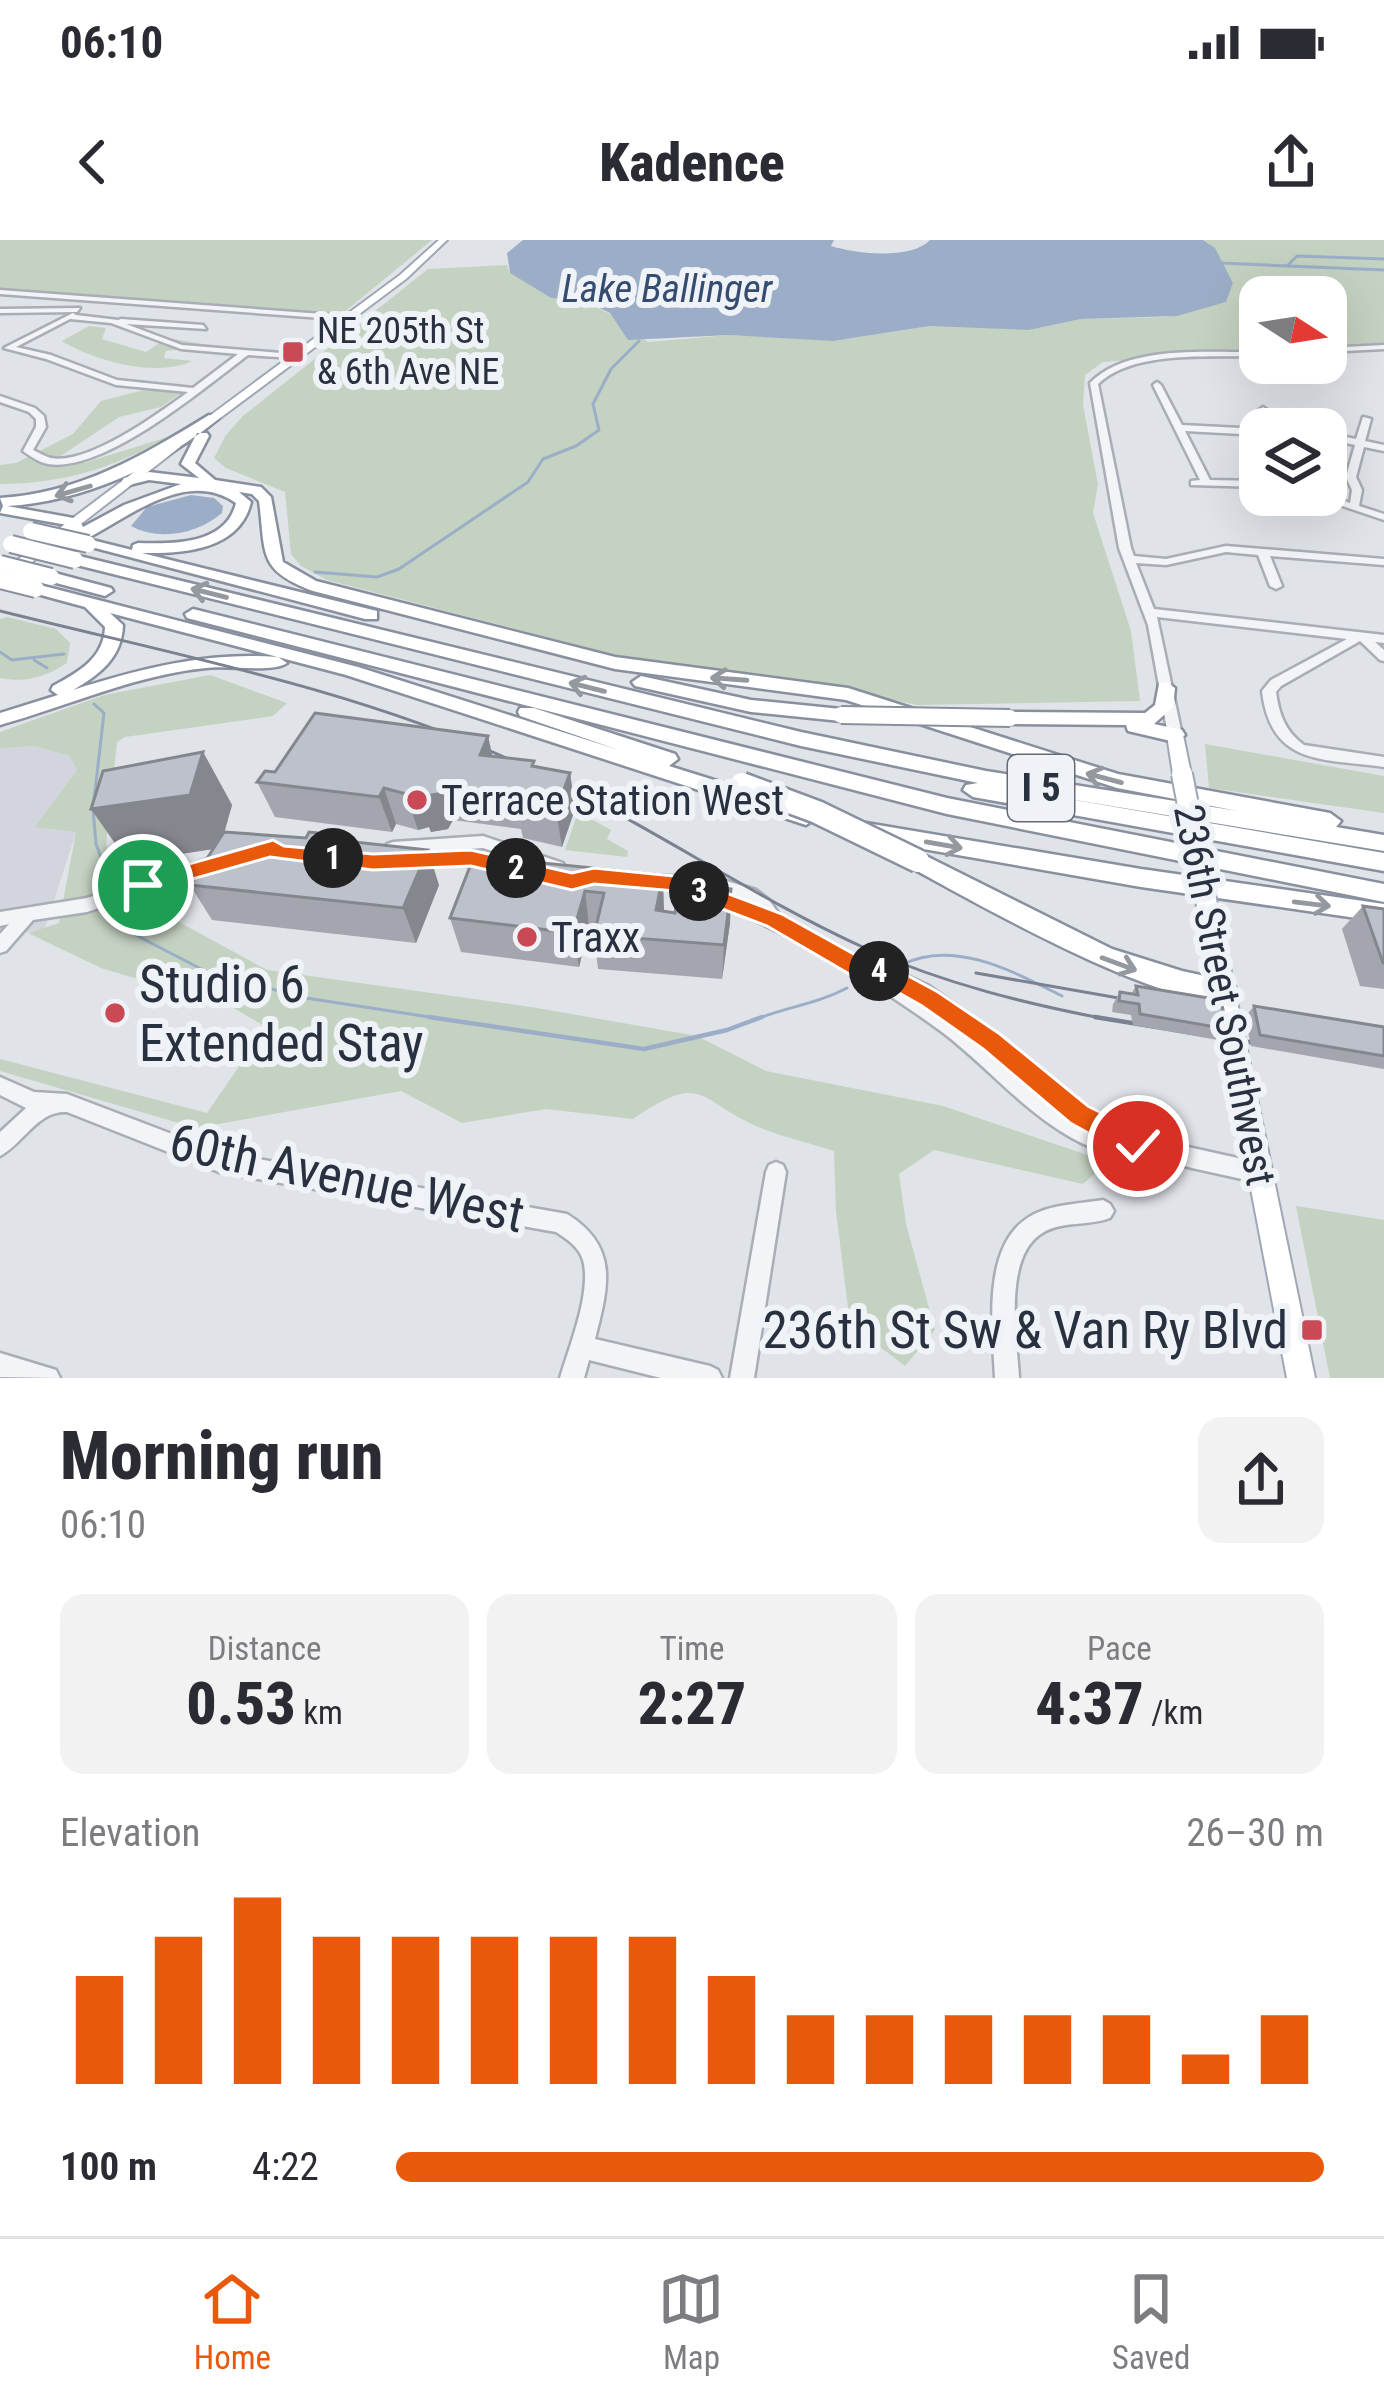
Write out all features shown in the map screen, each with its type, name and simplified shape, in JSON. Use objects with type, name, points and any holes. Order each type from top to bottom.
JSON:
[{"type":"highway","points":[[0,506],[107,481],[213,418]]},
{"type":"highway","points":[[202,436],[188,459],[190,469],[227,484]]},
{"type":"highway","points":[[129,481],[149,476],[252,488],[264,497],[268,552],[284,572],[473,641]]},
{"type":"highway","points":[[0,523],[31,531],[80,534],[162,549],[200,543],[232,527],[243,515],[244,502],[218,489],[161,494],[68,553]]},
{"type":"highway","points":[[0,506],[80,534],[473,641],[700,696],[841,715],[1105,720],[1155,716],[1164,707],[1166,688]]},
{"type":"highway","name":"I 5","points":[[6,543],[68,553],[701,716],[986,778],[1384,843]]},
{"type":"highway","name":"I 5","points":[[0,564],[44,583],[367,658],[977,812],[1384,893]]},
{"type":"highway","points":[[0,580],[44,583],[111,620],[113,645],[77,680],[42,698],[0,708]]},
{"type":"highway","points":[[308,584],[615,664],[848,694],[1128,784],[1384,830]]},
{"type":"highway","points":[[64,596],[352,671],[830,824],[1141,878],[1384,913]]},
{"type":"highway","points":[[0,719],[159,667],[224,658],[316,670],[472,711]]},
{"type":"highway","points":[[367,658],[742,784],[839,822],[1104,959],[1154,976],[1224,990]]},
{"type":"highway","points":[[701,716],[846,762],[1058,808],[1384,862]]},
{"type":"highway","points":[[1105,720],[1175,736]]},
{"type":"highway","points":[[977,812],[1166,836],[1384,873]]},
{"type":"main road","points":[[0,593],[68,553],[129,481],[349,318],[443,240]]},
{"type":"main road","points":[[0,580],[80,534],[349,318]]},
{"type":"main road","name":"236th Street Southwest","points":[[1175,736],[1301,1378]]},
{"type":"street","points":[[0,292],[349,318]]},
{"type":"street","points":[[0,311],[80,310],[4,351]]},
{"type":"street","points":[[69,317],[202,327]]},
{"type":"street","points":[[112,321],[162,343],[294,360]]},
{"type":"street","points":[[1347,349],[1384,347]]},
{"type":"street","points":[[4,351],[48,357],[116,382],[191,390]]},
{"type":"street","points":[[3,402],[40,418],[41,427],[28,451],[36,458],[70,461],[103,451],[245,352]]},
{"type":"street","name":"236th Street Southwest","points":[[1175,736],[1149,612],[1129,559],[1095,380],[1111,367],[1141,360],[1239,355]]},
{"type":"street","points":[[1157,385],[1201,484],[1239,484]]},
{"type":"street","points":[[1354,507],[1357,490],[1351,477],[1366,419]]},
{"type":"street","points":[[1179,428],[1239,431]]},
{"type":"street","points":[[1347,440],[1384,448]]},
{"type":"street","points":[[1347,505],[1384,517]]},
{"type":"street","points":[[1129,559],[1166,562],[1226,549],[1383,564]]},
{"type":"street","points":[[1262,551],[1276,586]]},
{"type":"street","points":[[1149,612],[1384,639]]},
{"type":"street","points":[[1361,636],[1384,657]]},
{"type":"street","points":[[1361,636],[1269,691],[1276,724],[1300,749],[1384,762]]},
{"type":"street","points":[[370,855],[471,858],[572,876]]},
{"type":"street","points":[[0,919],[87,905],[232,858]]},
{"type":"street","points":[[634,880],[676,883],[774,920],[860,968],[965,1039],[1068,1125],[1113,1147],[1138,1146],[1260,1173]]},
{"type":"street","points":[[0,946],[27,916]]},
{"type":"street","name":"60th Avenue West","points":[[0,1086],[33,1101],[67,1103],[219,1162],[559,1222],[593,1248],[597,1266],[581,1347]]},
{"type":"street","points":[[0,1146],[52,1103]]},
{"type":"street","points":[[742,1378],[776,1172]]},
{"type":"street","points":[[1006,1378],[1006,1281],[1016,1242],[1038,1223],[1103,1210]]},
{"type":"street","points":[[572,1378],[581,1347],[710,1378]]},
{"type":"street","points":[[0,1366],[47,1378]]},
{"type":"shaded area","points":[[33,746],[71,756],[77,770],[37,827],[76,832],[45,928],[0,939],[0,747]]},
{"type":"green space","points":[[0,240],[432,240],[342,314],[0,289]]},
{"type":"green space","points":[[1203,240],[1384,240],[1384,345],[1347,347],[1347,276],[1239,276],[1239,352],[1103,362],[1085,375],[1083,405],[1098,484],[1093,513],[1131,631],[1140,701],[917,705],[809,682],[639,661],[327,580],[301,566],[291,554],[285,492],[226,468],[214,458],[243,416],[428,269],[507,265],[509,272],[551,298],[585,301],[648,342],[729,335],[847,339],[930,326],[1015,325],[1029,330],[1081,319],[1165,317],[1226,302],[1233,283],[1211,245]]},
{"type":"green space","points":[[89,326],[106,328],[102,339],[146,352],[167,338],[209,345],[166,351],[164,358],[192,361],[178,366],[126,365],[62,341]]},
{"type":"green space","points":[[144,390],[181,393],[161,407],[119,417],[47,465],[84,463],[171,436],[88,472],[0,484],[0,465],[16,463],[73,434],[101,401]]},
{"type":"green space","points":[[0,619],[56,629],[70,643],[67,663],[35,678],[0,678]]},
{"type":"green space","points":[[210,675],[287,703],[273,716],[125,737],[117,742],[106,845],[144,903],[267,970],[697,1036],[766,1071],[943,1106],[1108,1162],[1083,1184],[934,1150],[899,1174],[906,1224],[935,1330],[905,1366],[850,1324],[834,1151],[761,1128],[700,1095],[675,1096],[633,1119],[546,1109],[462,1123],[401,1091],[196,1128],[0,1071],[0,1059],[207,1113],[266,1027],[232,1007],[101,968],[28,933],[59,923],[76,832],[35,827],[77,770],[70,756],[34,746],[0,748],[0,732],[104,695]]},
{"type":"green space","points":[[1205,744],[1384,776],[1384,813],[1209,788]]},
{"type":"green space","points":[[578,812],[611,830],[607,839],[628,851],[627,857],[565,850]]},
{"type":"green space","points":[[1296,1206],[1384,1220],[1384,1378],[1330,1378]]},
{"type":"water","name":"Lake Ballinger","points":[[523,240],[834,240],[831,246],[883,254],[910,250],[930,240],[1203,240],[1215,248],[1233,283],[1226,302],[1177,316],[1081,319],[1029,330],[930,326],[833,341],[729,335],[628,340],[610,313],[585,301],[551,298],[510,273],[507,253]]},
{"type":"water","points":[[191,495],[214,498],[223,506],[222,513],[179,533],[154,534],[131,526],[147,507]]},
{"type":"building","points":[[315,713],[488,736],[480,755],[534,761],[532,766],[570,773],[556,811],[515,802],[519,794],[442,785],[438,794],[419,797],[418,791],[406,794],[384,788],[379,797],[257,782],[265,771],[275,772]]},
{"type":"building","points":[[203,752],[190,795],[91,809],[103,771]]},
{"type":"building","points":[[224,832],[306,838],[309,832],[338,835],[336,840],[428,850],[403,908],[190,885]]},
{"type":"building","points":[[474,856],[663,875],[656,910],[675,913],[682,877],[713,880],[712,886],[731,889],[724,945],[594,935],[604,893],[585,891],[573,933],[450,918]]},
{"type":"building","points":[[1363,906],[1384,909],[1384,963],[1383,963]]},
{"type":"building","points":[[1136,986],[1221,1000],[1227,1029],[1140,1014],[1139,1004],[1119,1001],[1120,992],[1138,995]]},
{"type":"building","points":[[1254,1006],[1384,1027],[1384,1056],[1260,1035]]},
{"type":"waterway","points":[[1288,265],[1297,256],[1384,259]]},
{"type":"waterway","points":[[1220,263],[1384,270]]},
{"type":"waterway","points":[[315,572],[377,577],[399,569],[528,482],[543,459],[576,446],[599,430],[593,404],[611,369],[639,341]]},
{"type":"waterway","points":[[0,652],[12,660],[64,654]]},
{"type":"waterway","points":[[34,660],[47,668]]},
{"type":"waterway","points":[[94,704],[104,713],[94,800]]},
{"type":"waterway","points":[[93,809],[96,844],[113,890]]},
{"type":"waterway","points":[[493,855],[510,860]]},
{"type":"waterway","points":[[116,899],[126,930],[207,972],[306,998],[444,1019]]},
{"type":"waterway","points":[[901,965],[942,955],[963,957],[1004,969],[1062,996]]},
{"type":"waterway","points":[[754,1020],[847,988]]},
{"type":"waterway","points":[[429,1017],[444,1019]]},
{"type":"waterway","points":[[444,1019],[644,1049],[762,1017]]},
{"type":"waterway","points":[[444,1019],[449,1020]]},
{"type":"tram line","points":[[0,611],[331,694],[459,738],[566,786],[867,949],[987,992],[1102,1018]]},
{"type":"tram line","points":[[976,973],[1147,1003]]},
{"type":"tram line","points":[[1195,1011],[1239,1018]]},
{"type":"tram line","points":[[1095,1017],[1102,1018]]},
{"type":"tram line","points":[[1230,1017],[1239,1018]]},
{"type":"tram line","points":[[1102,1018],[1280,1047]]},
{"type":"tram line","points":[[1102,1018],[1111,1020]]},
{"type":"tram line","points":[[1239,1018],[1277,1024]]},
{"type":"tram line","points":[[1239,1018],[1249,1020]]},
{"type":"place","name":"NE 205th St & 6th Ave NE","points":[[293,352]]},
{"type":"place","name":"Terrace Station West","points":[[417,800]]},
{"type":"place","name":"Traxx","points":[[527,937]]},
{"type":"place","name":"Studio 6 Extended Stay","points":[[115,1013]]},
{"type":"place","name":"236th St Sw & Van Ry Blvd","points":[[1312,1330]]},
{"type":"route","points":[[143,885],[273,848],[279,853],[373,862],[471,858],[572,882],[594,876],[676,883],[774,920],[860,968],[880,971],[930,999],[991,1042],[1061,1102],[1138,1146]]}]
